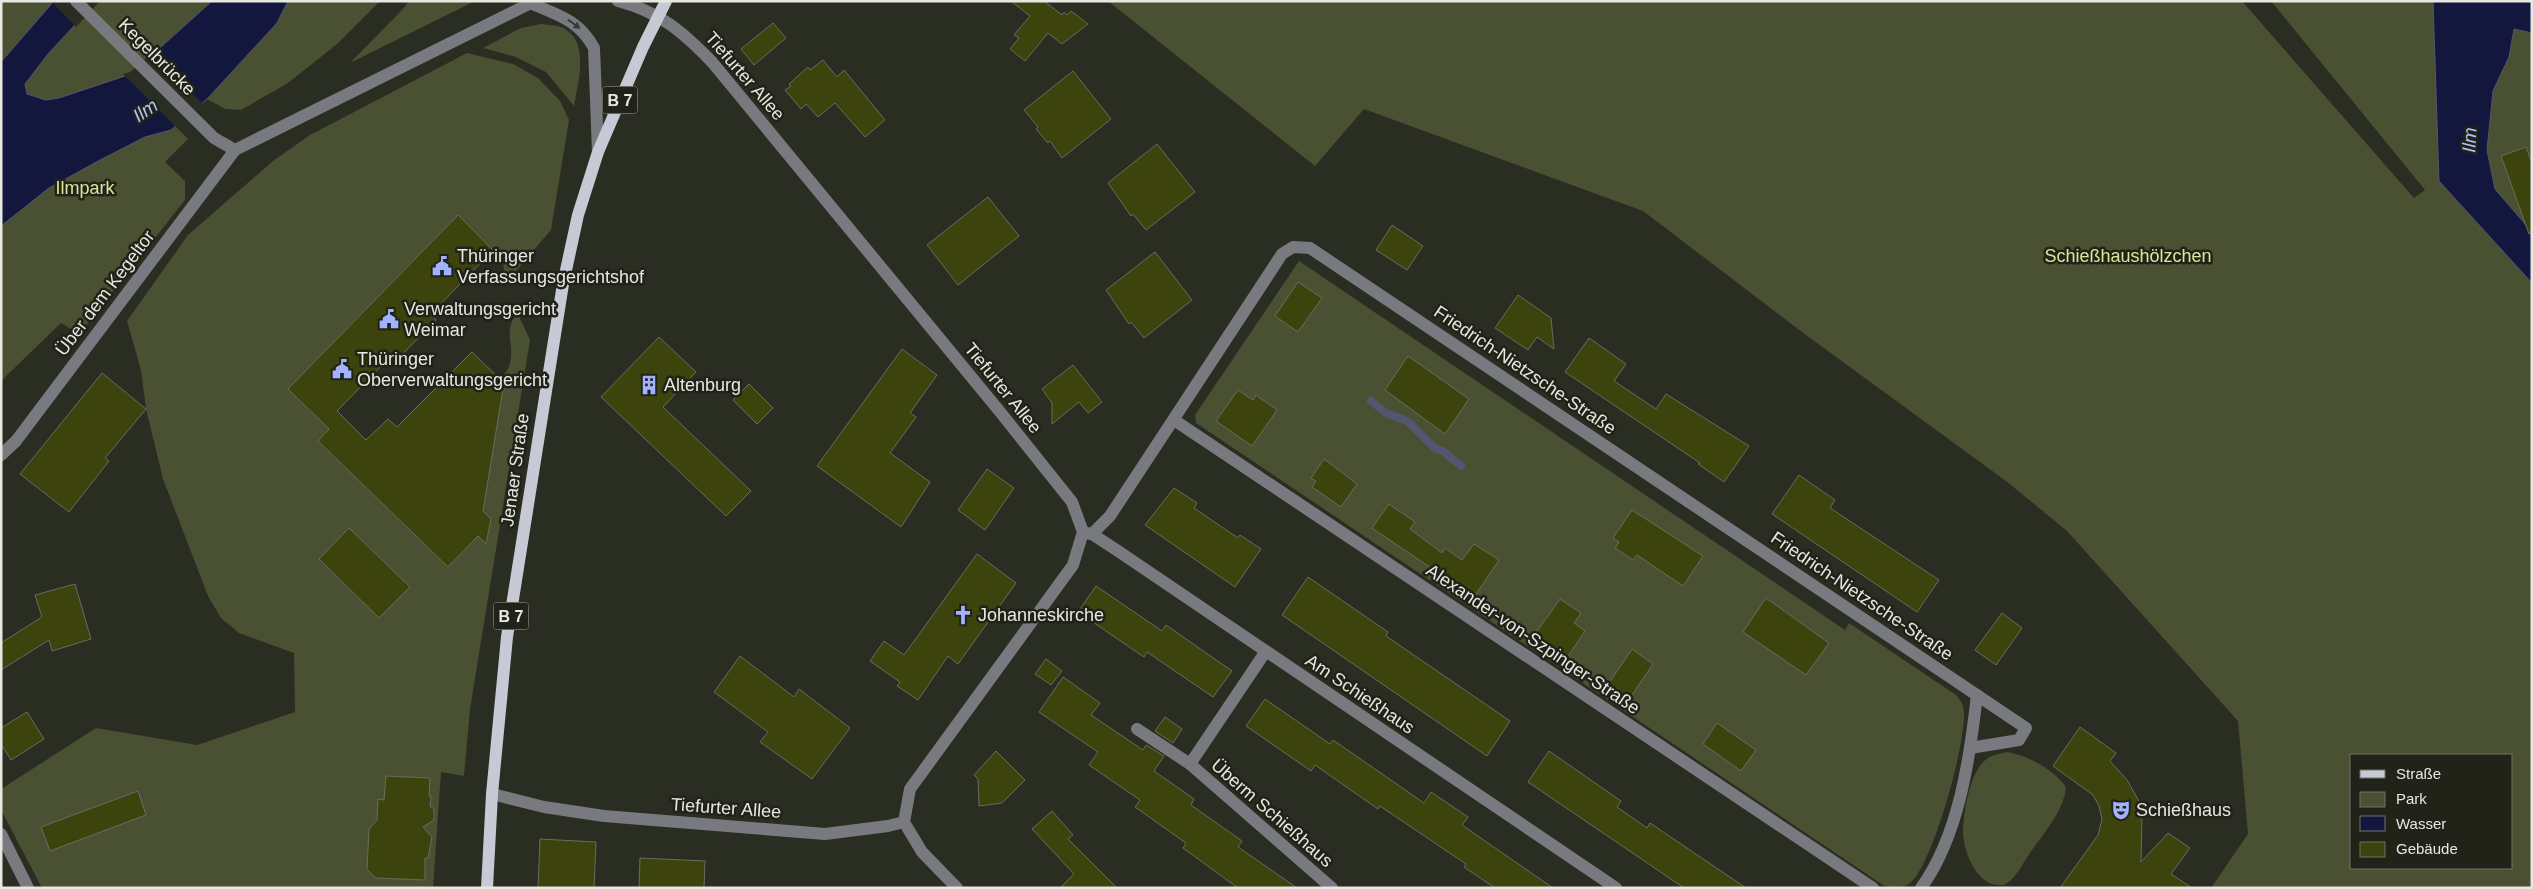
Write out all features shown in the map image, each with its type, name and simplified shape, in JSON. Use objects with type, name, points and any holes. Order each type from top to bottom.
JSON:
[{"type":"main road","name":"B 7","points":[[658,15],[666,1]]},
{"type":"main road","name":"Jenaer Straße","points":[[487,888],[492,794],[507,638],[552,346],[578,215],[598,152],[658,15]]},
{"type":"street","name":"Kegelbrücke","points":[[76,1],[214,138],[235,150]]},
{"type":"street","name":"Über dem Kegeltor","points":[[1,455],[16,440],[235,150],[532,2],[550,1]]},
{"type":"street","points":[[618,1],[658,15]]},
{"type":"street","points":[[532,2],[578,26],[587,34],[594,48],[598,152]]},
{"type":"street","name":"Tiefurter Allee","points":[[658,15],[689,38],[712,62],[939,336],[1072,502],[1088,533]]},
{"type":"street","name":"Friedrich-Nietzsche-Straße","points":[[1088,533],[1110,516],[1282,254],[1293,247],[1310,248],[2026,728],[2018,740],[1970,748]]},
{"type":"street","name":"Alexander-von-Szpinger-Straße","points":[[1174,420],[1873,888]]},
{"type":"street","points":[[957,888],[922,852],[904,822],[910,788],[1074,565],[1088,533]]},
{"type":"street","name":"Am Schießhaus","points":[[1088,533],[1616,888]]},
{"type":"street","name":"Überm Schießhaus","points":[[1190,764],[1266,651]]},
{"type":"street","points":[[1921,888],[1932,873],[1947,836],[1970,748],[1977,695]]},
{"type":"street","name":"Überm Schießhaus","points":[[1137,729],[1190,764],[1332,888]]},
{"type":"street","name":"Tiefurter Allee","points":[[492,794],[544,807],[604,816],[825,834],[888,826],[904,822]]},
{"type":"street","points":[[1,834],[28,888]]},
{"type":"green space","name":"Ilmpark","points":[[1,1],[50,1],[74,26],[97,1],[212,1],[157,54],[125,76],[188,139],[165,162],[185,181],[185,200],[79,334],[61,323],[1,381]]},
{"type":"green space","points":[[288,1],[380,1],[337,44],[288,83],[241,110],[225,109],[207,99],[277,23]]},
{"type":"green space","points":[[409,1],[475,1],[350,63],[403,9]]},
{"type":"green space","name":"Schießhaushölzchen","points":[[1108,1],[2242,1],[2414,198],[2425,190],[2271,1],[2433,1],[2439,181],[2532,283],[2532,888],[2211,888],[2248,834],[2238,721],[2067,531],[2006,481],[1810,338],[1643,211],[1364,109],[1315,166]]},
{"type":"green space","points":[[541,24],[561,27],[570,33],[576,41],[579,51],[580,74],[574,106],[546,72],[516,57],[483,48],[521,28]]},
{"type":"green space","points":[[2514,28],[2532,33],[2532,232],[2495,189],[2487,150],[2493,91],[2509,57]]},
{"type":"green space","points":[[467,53],[513,64],[538,78],[560,101],[569,120],[551,230],[505,284],[503,259],[458,215],[288,389],[329,429],[318,441],[448,567],[478,536],[486,543],[483,511],[500,380],[509,365],[511,356],[511,325],[513,319],[518,314],[530,340],[470,709],[464,776],[441,772],[433,888],[42,888],[1,810],[1,789],[96,728],[197,745],[295,712],[294,653],[239,633],[221,618],[208,596],[163,479],[146,409],[141,370],[127,321],[188,235],[273,161],[310,135]]},
{"type":"green space","points":[[1299,261],[1845,630],[1849,623],[1956,695],[1962,702],[1964,711],[1955,772],[1940,824],[1931,847],[1922,866],[1911,882],[1899,887],[1883,885],[1196,423],[1195,415]]},
{"type":"green space","points":[[2007,752],[2040,764],[2061,780],[2066,787],[2061,805],[2052,822],[2019,871],[2008,883],[1994,885],[1986,881],[1973,866],[1965,848],[1963,831],[1968,795],[1978,768],[1988,758]]},
{"type":"water","name":"Ilm","points":[[54,1],[97,1],[48,54],[25,84],[27,94],[46,100],[59,98],[131,74],[212,1],[288,1],[277,23],[207,99],[171,130],[145,137],[49,188],[1,226],[1,62]]},
{"type":"water","name":"Ilm","points":[[2433,1],[2532,1],[2532,33],[2514,29],[2509,57],[2493,91],[2487,150],[2495,189],[2532,232],[2532,283],[2439,181]]},
{"type":"pier","points":[[51,1],[100,1],[76,27]]},
{"type":"pier","points":[[152,53],[204,105],[177,128],[123,74],[130,72]]},
{"type":"building","points":[[1011,1],[1044,1],[1062,15],[1064,12],[1067,15],[1071,11],[1088,24],[1062,44],[1048,33],[1025,61],[1010,49],[1019,38],[1014,35],[1030,16]]},
{"type":"building","points":[[773,23],[786,38],[754,65],[741,49]]},
{"type":"building","points":[[823,60],[837,77],[844,70],[885,120],[865,137],[835,103],[818,117],[806,104],[801,109],[785,90],[808,67],[810,70]]},
{"type":"building","points":[[1073,71],[1111,119],[1062,158],[1050,141],[1048,143],[1036,129],[1038,127],[1024,110]]},
{"type":"building","points":[[1157,144],[1195,192],[1146,230],[1133,214],[1131,216],[1108,183]]},
{"type":"building","points":[[2526,147],[2532,163],[2532,233],[2529,234],[2501,156]]},
{"type":"building","points":[[988,197],[1019,236],[958,285],[927,245]]},
{"type":"building","points":[[458,215],[493,250],[431,314],[436,320],[394,363],[389,358],[337,411],[366,440],[388,419],[397,427],[472,352],[504,383],[483,511],[491,519],[486,544],[478,536],[448,567],[318,441],[329,429],[288,389]]},
{"type":"building","points":[[1392,225],[1423,246],[1407,270],[1376,250]]},
{"type":"building","points":[[1155,252],[1192,300],[1144,338],[1131,322],[1129,324],[1106,290]]},
{"type":"building","points":[[1298,282],[1322,298],[1298,332],[1275,316]]},
{"type":"building","points":[[1518,295],[1551,318],[1554,349],[1537,337],[1528,350],[1495,328]]},
{"type":"building","points":[[659,337],[696,372],[663,407],[751,491],[726,516],[601,397]]},
{"type":"building","points":[[1589,338],[1626,364],[1614,381],[1656,409],[1666,394],[1749,446],[1724,482],[1698,464],[1700,463],[1565,372]]},
{"type":"building","points":[[902,349],[937,375],[910,413],[916,417],[890,453],[930,482],[901,527],[817,466]]},
{"type":"building","points":[[1408,356],[1469,399],[1445,434],[1385,390]]},
{"type":"building","points":[[1073,365],[1102,402],[1088,413],[1079,402],[1052,424],[1052,403],[1042,389]]},
{"type":"building","points":[[102,373],[146,409],[105,458],[109,461],[69,512],[20,474]]},
{"type":"building","points":[[749,384],[773,408],[757,424],[733,400]]},
{"type":"building","points":[[1238,390],[1253,400],[1256,395],[1277,410],[1252,446],[1216,421]]},
{"type":"building","points":[[1324,459],[1357,484],[1341,507],[1312,487],[1316,481],[1311,478]]},
{"type":"building","points":[[987,469],[1014,488],[985,530],[958,510]]},
{"type":"building","points":[[1799,475],[1835,500],[1830,508],[1939,580],[1917,612],[1772,514]]},
{"type":"building","points":[[1174,488],[1197,503],[1194,508],[1238,538],[1240,535],[1261,549],[1235,587],[1145,525]]},
{"type":"building","points":[[1389,504],[1415,522],[1410,529],[1442,553],[1445,548],[1462,560],[1474,544],[1499,560],[1474,597],[1372,528]]},
{"type":"building","points":[[1632,510],[1703,556],[1683,586],[1637,555],[1633,560],[1615,548],[1619,542],[1613,538]]},
{"type":"building","points":[[349,528],[410,587],[379,618],[319,559]]},
{"type":"building","name":"Johanneskirche","points":[[977,554],[1016,583],[958,664],[948,656],[918,700],[897,686],[900,682],[870,661],[884,641],[904,655]]},
{"type":"building","points":[[1308,577],[1388,632],[1386,636],[1510,721],[1487,756],[1282,615]]},
{"type":"building","points":[[75,584],[91,639],[52,651],[49,640],[1,670],[1,643],[42,617],[35,595]]},
{"type":"building","points":[[1096,586],[1162,631],[1166,625],[1232,671],[1213,697],[1147,652],[1144,657],[1078,612]]},
{"type":"building","points":[[1766,598],[1829,643],[1806,675],[1743,632]]},
{"type":"building","points":[[1560,599],[1581,613],[1574,623],[1585,631],[1566,659],[1533,637]]},
{"type":"building","points":[[2002,613],[2022,628],[1996,665],[1975,650]]},
{"type":"building","points":[[1632,649],[1653,664],[1628,701],[1607,686]]},
{"type":"building","points":[[740,656],[794,697],[799,689],[850,728],[812,779],[760,742],[768,732],[714,692]]},
{"type":"building","points":[[1046,659],[1062,671],[1051,685],[1035,674]]},
{"type":"building","points":[[1063,677],[1100,703],[1091,715],[1143,750],[1146,745],[1164,756],[1154,771],[1194,799],[1191,805],[1242,841],[1238,847],[1297,888],[1238,888],[1183,848],[1186,843],[1135,807],[1140,800],[1089,765],[1098,752],[1039,712]]},
{"type":"building","points":[[1265,699],[1330,744],[1333,740],[1424,803],[1431,792],[1468,817],[1462,825],[1553,888],[1495,888],[1464,867],[1466,864],[1380,806],[1378,809],[1315,765],[1311,771],[1246,726]]},
{"type":"building","points":[[27,712],[44,739],[11,760],[1,744],[1,728]]},
{"type":"building","points":[[1165,717],[1182,729],[1173,743],[1155,731]]},
{"type":"building","points":[[1717,723],[1756,750],[1741,771],[1703,744]]},
{"type":"building","name":"Schießhaus","points":[[2080,727],[2116,753],[2110,761],[2127,780],[2140,803],[2142,815],[2141,862],[2168,833],[2190,848],[2171,874],[2192,888],[2060,888],[2098,835],[2102,819],[2099,806],[2093,795],[2053,766]]},
{"type":"building","points":[[996,751],[1025,780],[1002,803],[979,806],[978,779],[974,775]]},
{"type":"building","points":[[1549,751],[1621,801],[1617,807],[1647,828],[1650,823],[1746,888],[1684,888],[1528,782]]},
{"type":"building","points":[[386,776],[430,778],[429,796],[431,796],[430,806],[434,809],[434,820],[423,827],[432,837],[428,858],[425,858],[425,880],[375,878],[367,869],[369,829],[377,820],[378,799],[384,800]]},
{"type":"building","points":[[138,791],[146,815],[50,851],[41,827]]},
{"type":"building","points":[[1052,811],[1073,835],[1068,839],[1117,888],[1060,888],[1074,874],[1032,829]]},
{"type":"building","points":[[540,839],[596,842],[594,888],[538,888]]},
{"type":"building","points":[[640,858],[705,861],[704,888],[639,888]]},
{"type":"waterway","points":[[1371,401],[1386,413],[1407,421],[1436,449],[1443,451],[1461,466]]},
{"type":"place","name":"Thüringer Verfassungsgerichtshof","points":[[442,266]]},
{"type":"place","name":"Verwaltungsgericht Weimar","points":[[389,319]]},
{"type":"place","name":"Thüringer Oberverwaltungsgericht","points":[[342,369]]},
{"type":"place","name":"Altenburg","points":[[649,385]]},
{"type":"place","name":"Johanneskirche","points":[[963,615]]},
{"type":"place","name":"Schießhaus","points":[[2121,810]]}]
